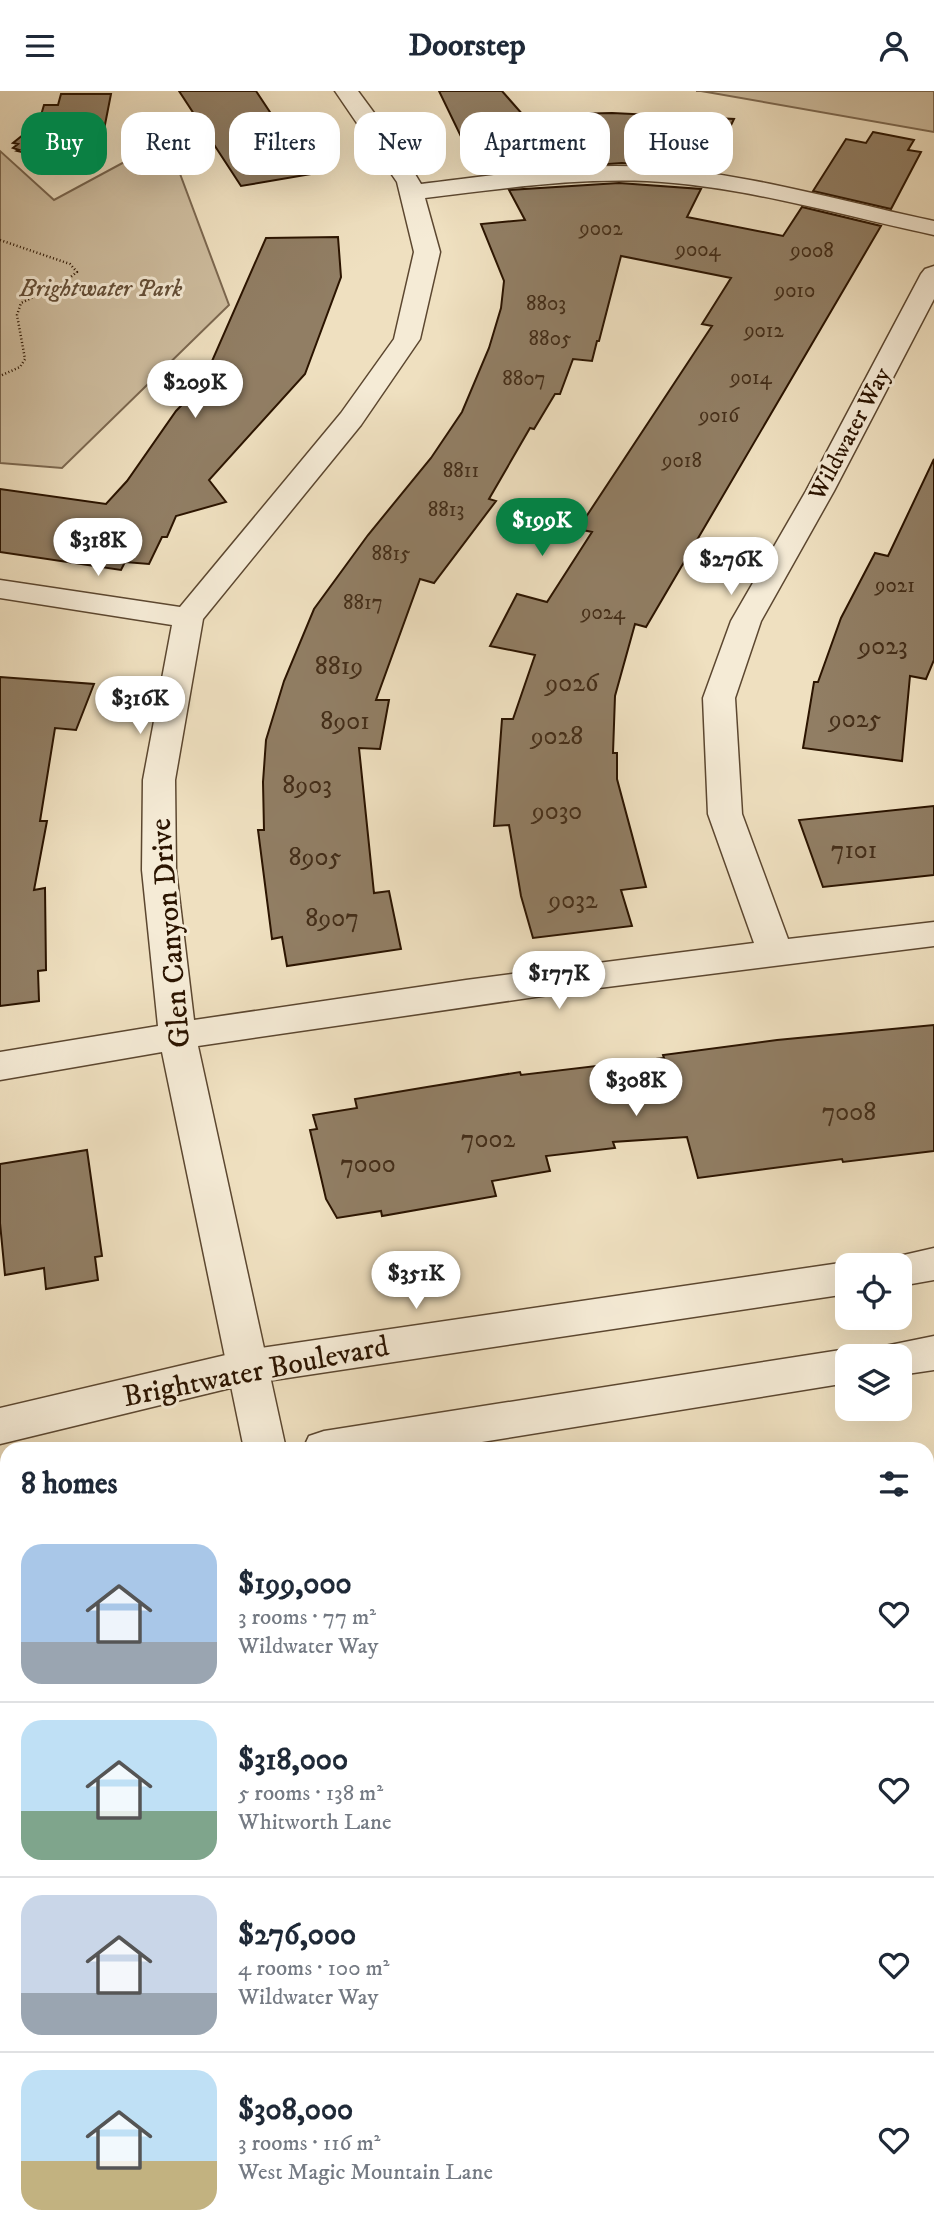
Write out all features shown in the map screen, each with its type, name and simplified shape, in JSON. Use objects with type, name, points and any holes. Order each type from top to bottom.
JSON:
[{"type":"street","name":"Glen Canyon Drive","points":[[263,1442],[177,1035],[159,870],[159,781],[188,618],[351,419],[407,339],[427,252],[409,182],[386,144],[346,91]]},
{"type":"street","points":[[411,192],[576,173],[682,177],[934,227]]},
{"type":"street","name":"Wildwater Way","points":[[775,952],[724,814],[719,698],[746,621],[820,491],[934,274]]},
{"type":"street","points":[[0,589],[188,618]]},
{"type":"street","points":[[0,1066],[177,1035],[775,952],[934,934]]},
{"type":"street","points":[[912,1268],[934,1265]]},
{"type":"street","name":"Brightwater Boulevard","points":[[0,1426],[247,1367],[835,1279]]},
{"type":"street","points":[[912,1356],[934,1353]]},
{"type":"street","points":[[368,1442],[835,1368]]},
{"type":"path","points":[[0,240],[70,264],[77,272],[63,283],[22,303],[17,315],[25,359],[20,366],[0,376]]},
{"type":"green space","points":[[701,91],[934,91],[934,132]]},
{"type":"green space","name":"Brightwater Park","points":[[0,151],[21,170],[21,175],[26,175],[54,200],[100,175],[107,175],[107,171],[121,164],[121,175],[180,175],[229,305],[62,468],[0,463]]},
{"type":"building","points":[[179,91],[256,91],[270,112],[229,112],[229,168],[215,146],[215,112],[193,112]]},
{"type":"building","points":[[439,91],[502,91],[520,112],[460,112],[460,134]]},
{"type":"building","points":[[61,94],[111,94],[107,114],[107,112],[42,112],[44,105],[58,105]]},
{"type":"building","points":[[610,113],[624,114],[622,163],[610,164]]},
{"type":"building","points":[[873,132],[914,140],[908,150],[921,152],[891,209],[813,191],[846,139],[866,143]]},
{"type":"building","points":[[21,137],[21,152],[13,148],[18,144],[13,143]]},
{"type":"building","points":[[234,175],[305,175],[241,186]]},
{"type":"building","points":[[619,183],[701,189],[687,217],[783,236],[802,207],[881,226],[646,627],[635,624],[615,696],[613,753],[617,753],[617,779],[646,887],[621,890],[632,926],[533,938],[521,896],[509,825],[494,826],[502,719],[513,719],[535,655],[490,646],[517,594],[547,602],[592,532],[578,529],[712,326],[702,324],[731,278],[621,256],[592,361],[573,359],[560,394],[555,394],[534,429],[530,428],[489,499],[496,501],[434,583],[420,579],[376,700],[389,700],[380,749],[359,748],[374,893],[389,891],[401,949],[287,966],[282,937],[272,939],[258,830],[264,830],[266,740],[284,681],[314,609],[368,535],[431,458],[462,412],[489,348],[501,308],[504,281],[481,224],[525,220],[509,190]]},
{"type":"building","points":[[338,237],[341,277],[305,374],[209,480],[226,502],[176,516],[167,537],[162,537],[149,564],[125,562],[121,570],[0,552],[0,489],[106,504],[127,481],[176,411],[202,384],[266,238]]},
{"type":"building","points":[[934,459],[934,660],[926,679],[910,676],[902,761],[803,748],[814,682],[818,682],[841,618],[875,553],[888,556]]},
{"type":"building","points":[[0,677],[94,684],[76,730],[55,728],[40,821],[47,821],[34,890],[45,888],[46,970],[38,971],[39,1001],[0,1006]]},
{"type":"building","points":[[934,806],[934,875],[823,887],[799,820]]},
{"type":"building","points":[[934,1025],[934,1151],[843,1162],[842,1159],[698,1178],[687,1137],[613,1142],[615,1148],[546,1156],[550,1171],[492,1181],[496,1196],[382,1216],[381,1211],[337,1218],[326,1199],[310,1130],[317,1129],[313,1115],[357,1108],[355,1099],[520,1072],[521,1075],[664,1058],[663,1055],[777,1040]]},
{"type":"building","points":[[87,1150],[102,1256],[95,1257],[98,1280],[46,1289],[44,1268],[5,1275],[0,1223],[0,1164]]}]
